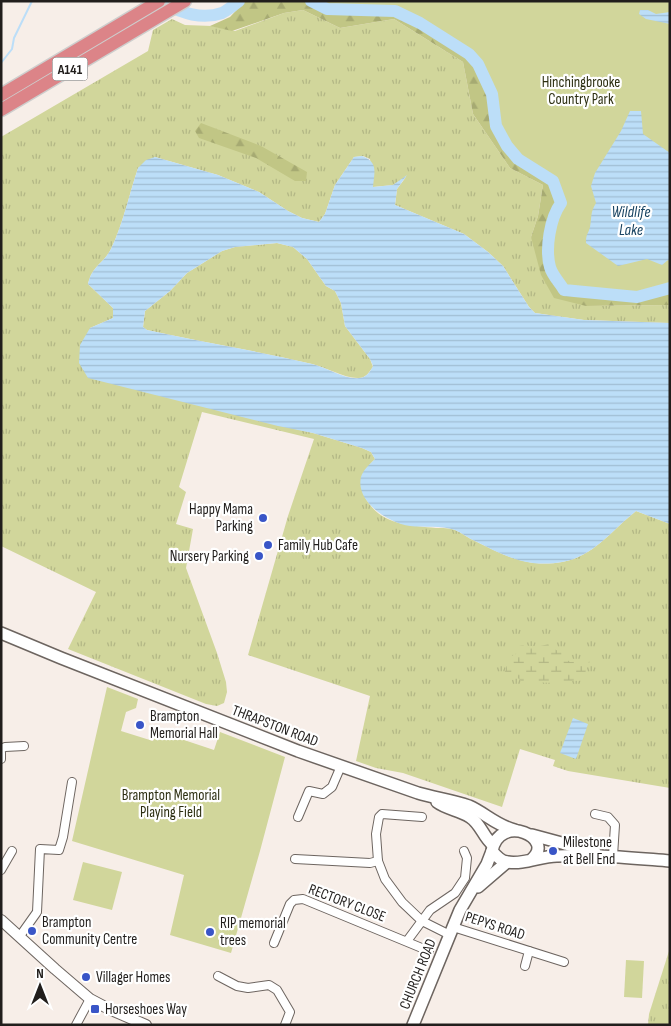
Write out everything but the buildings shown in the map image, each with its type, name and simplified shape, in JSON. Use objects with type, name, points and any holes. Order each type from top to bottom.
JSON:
[{"type":"highway","name":"A141","points":[[1,95],[159,1]]},
{"type":"highway","name":"A141","points":[[1,110],[186,1]]},
{"type":"highway","points":[[1,115],[28,94]]},
{"type":"main road","name":"THRAPSTON ROAD","points":[[1,633],[341,766],[429,796],[443,798],[469,807],[503,827],[612,856]]},
{"type":"main road","name":"THRAPSTON ROAD","points":[[429,796],[440,805],[468,816],[481,828],[496,856],[507,862]]},
{"type":"main road","points":[[492,848],[501,834],[515,830]]},
{"type":"main road","points":[[531,860],[537,855],[538,848],[538,842],[532,835]]},
{"type":"main road","name":"CHURCH ROAD","points":[[413,1025],[451,931],[487,864],[492,848]]},
{"type":"main road","points":[[470,895],[507,862],[523,862],[555,856],[612,856],[670,861]]},
{"type":"street","points":[[1,749],[24,746]]},
{"type":"street","points":[[1,753],[1,760]]},
{"type":"street","points":[[298,817],[309,791],[323,794],[332,787],[341,766]]},
{"type":"street","points":[[20,936],[37,912],[40,850],[59,850],[64,837],[72,782]]},
{"type":"street","points":[[295,859],[370,863],[378,861],[376,834],[379,817],[382,814],[422,817]]},
{"type":"street","points":[[595,814],[608,817],[615,825],[612,856]]},
{"type":"street","points":[[1,870],[12,851]]},
{"type":"street","points":[[407,941],[430,910],[455,893],[465,878],[467,858],[464,851]]},
{"type":"street","name":"PEPYS ROAD","points":[[378,861],[385,879],[402,902],[422,921],[451,931],[564,962]]},
{"type":"street","name":"RECTORY CLOSE","points":[[274,943],[290,904],[294,900],[304,898],[429,951]]},
{"type":"street","points":[[1,920],[90,998],[109,1009],[146,1025]]},
{"type":"street","name":"PEPYS ROAD","points":[[524,966],[529,951]]},
{"type":"street","points":[[218,976],[238,986],[248,988],[269,985],[277,990],[290,1012],[285,1025]]},
{"type":"street","points":[[76,1025],[90,998]]},
{"type":"green space","points":[[245,1],[390,1],[414,22],[424,18],[431,1],[670,274],[670,305],[586,306],[554,298],[541,275],[531,237],[538,216],[543,185],[510,168],[473,114],[463,62],[394,19],[340,28],[303,10],[284,13],[232,31],[210,26],[230,17]]},
{"type":"green space","name":"Hinchingbrooke Country Park","points":[[311,1],[670,1],[670,288],[637,297],[564,290],[552,273],[548,252],[551,225],[561,203],[553,181],[518,159],[496,126],[492,94],[478,64],[470,54],[420,23],[395,11],[327,9]]},
{"type":"green space","points":[[303,10],[340,28],[394,19],[463,62],[473,114],[510,168],[543,185],[538,216],[531,237],[586,306],[670,305],[670,323],[584,320],[535,313],[529,307],[503,266],[488,252],[464,234],[395,205],[397,189],[406,177],[393,185],[373,187],[370,159],[363,156],[354,157],[335,185],[325,214],[319,222],[302,218],[259,192],[218,175],[155,157],[138,168],[111,249],[92,273],[88,284],[113,308],[113,318],[90,328],[241,416],[313,433],[371,452],[375,459],[363,476],[362,490],[370,505],[377,512],[395,522],[415,526],[453,529],[507,556],[538,563],[562,562],[583,555],[602,542],[636,511],[670,524],[670,788],[568,771],[553,766],[555,760],[520,749],[502,807],[403,773],[376,768],[356,761],[370,696],[248,655],[288,516],[314,439],[202,412],[179,487],[186,492],[176,524],[193,529],[186,568],[226,682],[227,692],[224,703],[217,706],[206,704],[68,649],[96,592],[1,546],[1,137],[148,51],[153,30],[172,19],[185,25],[212,26],[235,31],[284,13]]},
{"type":"green space","points":[[201,123],[261,146],[307,172],[306,181],[295,181],[256,158],[199,138],[195,131]]},
{"type":"green space","points":[[277,243],[293,247],[307,259],[326,286],[335,291],[341,303],[345,326],[370,359],[373,367],[365,376],[361,378],[348,377],[312,364],[147,330],[143,327],[145,311],[170,291],[187,273],[222,251],[235,247]]},
{"type":"green space","points":[[548,644],[566,654],[566,659],[570,662],[590,661],[586,669],[584,681],[555,683],[522,682],[515,675],[505,672],[509,657],[516,654],[519,646]]},
{"type":"green space","name":"Brampton Memorial Playing Field","points":[[107,687],[138,699],[136,708],[126,712],[121,731],[153,741],[157,731],[214,750],[220,732],[285,757],[231,953],[170,935],[184,875],[72,841]]},
{"type":"green space","points":[[83,862],[122,872],[112,910],[73,900]]},
{"type":"green space","points":[[670,948],[670,1025],[648,1025],[649,1014]]},
{"type":"green space","points":[[626,960],[644,961],[642,998],[624,997]]},
{"type":"water","points":[[640,10],[648,10],[656,14],[670,12],[670,24],[646,19],[639,14]]},
{"type":"water","name":"Wildlife Lake","points":[[630,111],[641,111],[643,134],[670,153],[670,261],[668,260],[662,265],[647,259],[618,266],[586,243],[592,212],[596,203],[591,186],[595,173],[621,131]]},
{"type":"water","points":[[362,156],[371,161],[374,168],[373,187],[393,185],[407,175],[397,189],[395,205],[464,234],[488,252],[503,266],[529,307],[535,313],[584,320],[670,323],[670,524],[636,511],[602,542],[583,555],[562,562],[527,562],[496,551],[455,530],[402,524],[375,510],[363,495],[361,477],[375,459],[371,452],[362,448],[313,433],[278,426],[88,378],[79,363],[80,345],[90,328],[113,318],[113,308],[88,284],[92,273],[111,249],[138,168],[146,160],[155,157],[218,175],[259,192],[302,218],[319,222],[325,214],[335,185],[354,157]],"holes":[[[277,243],[293,247],[307,259],[326,286],[335,291],[341,303],[345,326],[370,359],[373,366],[366,376],[361,378],[348,377],[312,364],[147,330],[143,327],[145,311],[170,291],[187,273],[222,251],[235,247]]]},
{"type":"water","points":[[573,718],[588,724],[576,759],[560,753]]},
{"type":"waterway","points":[[1,63],[12,49],[14,38],[32,1]]},
{"type":"waterway","points":[[164,4],[192,15],[207,16],[222,13],[239,1]]},
{"type":"waterway","points":[[311,1],[327,9],[395,11],[420,23],[469,54],[478,64],[492,94],[496,126],[507,146],[518,159],[553,181],[561,203],[551,225],[548,252],[552,273],[564,290],[637,297],[670,288]]},
{"type":"place","name":"Happy Mama Parking","points":[[263,518]]},
{"type":"place","name":"Family Hub Cafe","points":[[268,545]]},
{"type":"place","name":"Nursery Parking","points":[[259,556]]},
{"type":"place","name":"Brampton Memorial Hall","points":[[140,725]]},
{"type":"place","name":"Milestone at Bell End","points":[[553,851]]},
{"type":"place","name":"Brampton Community Centre","points":[[32,931]]},
{"type":"place","name":"RIP memorial trees","points":[[210,932]]},
{"type":"place","name":"Villager Homes","points":[[86,977]]},
{"type":"place","name":"Horseshoes Way","points":[[95,1009]]}]
